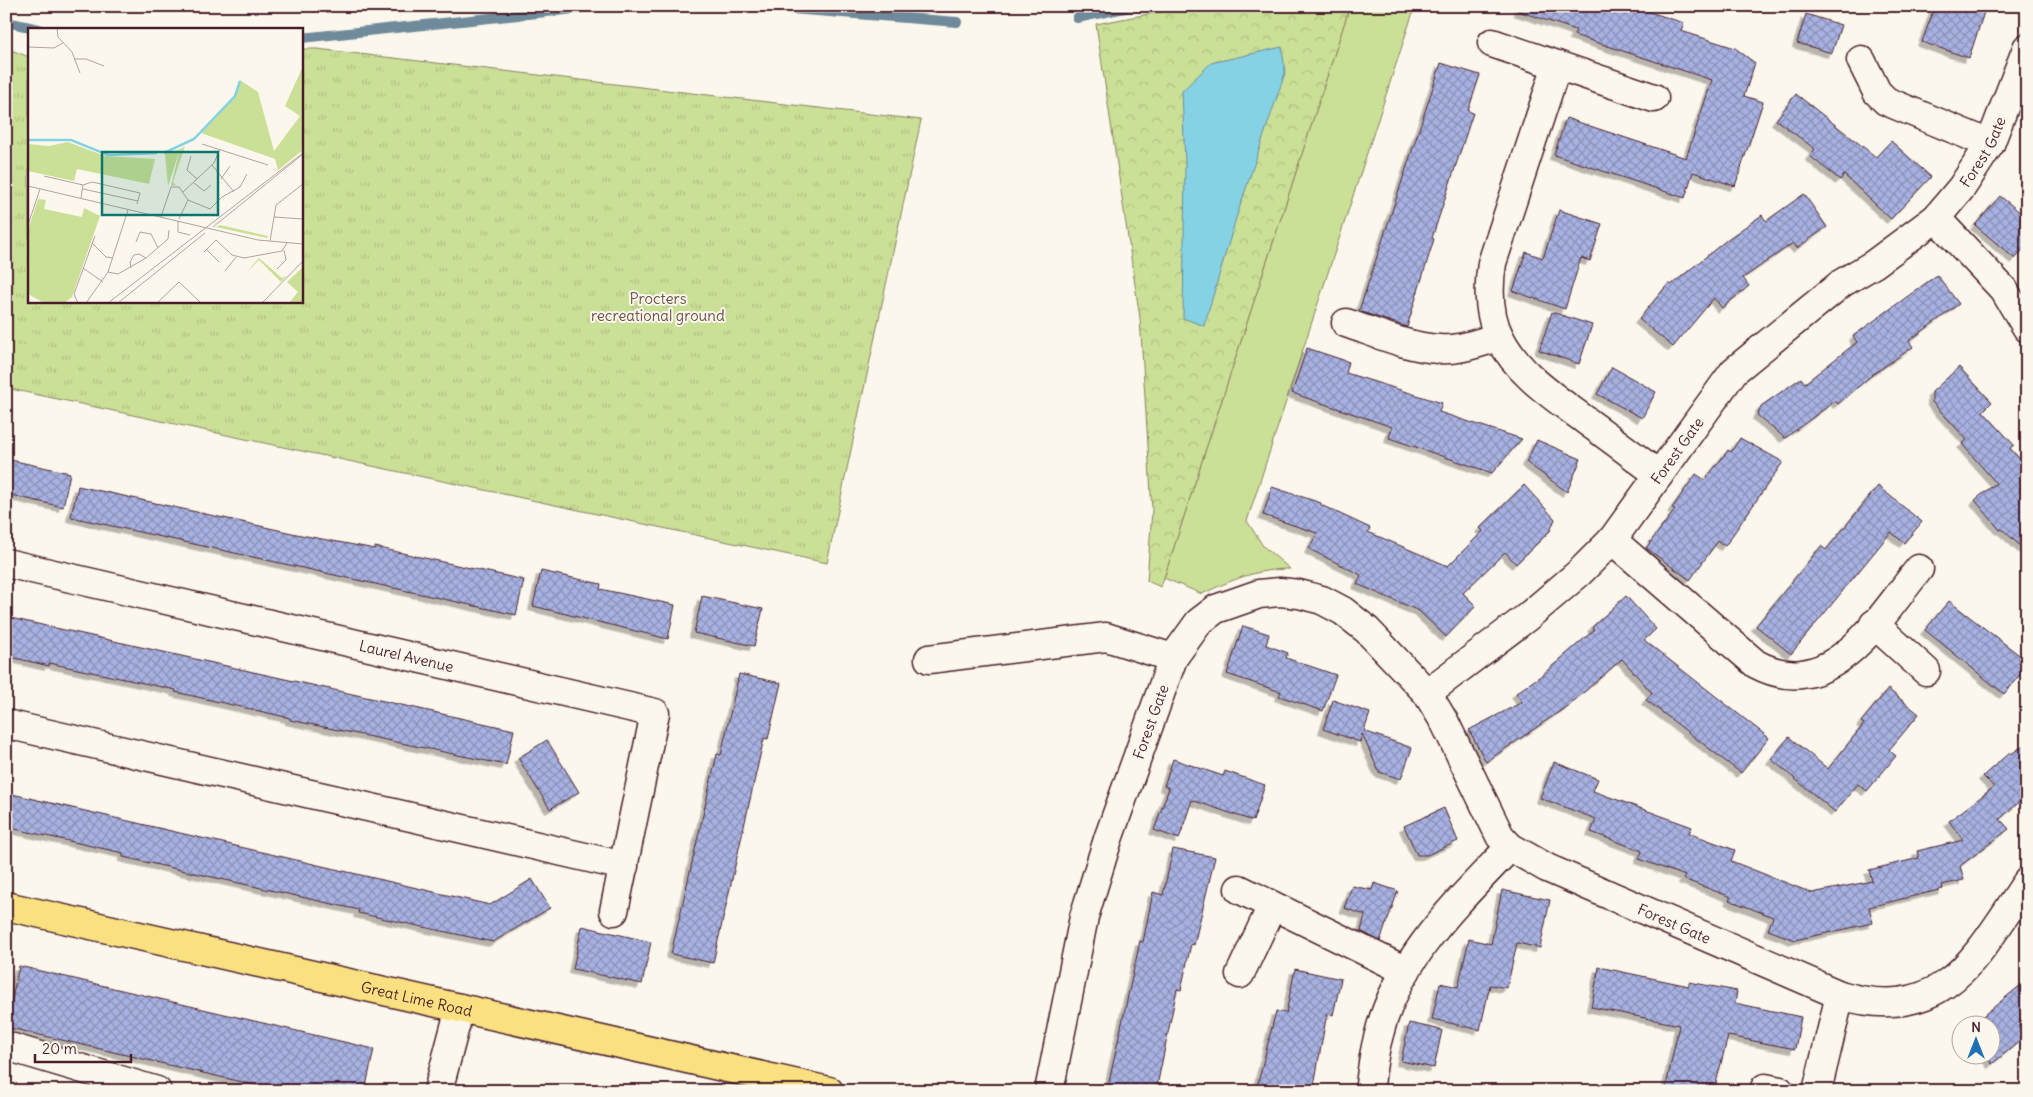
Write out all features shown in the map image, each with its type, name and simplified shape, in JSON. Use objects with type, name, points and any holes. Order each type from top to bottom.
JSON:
[{"type":"main road","name":"Great Lime Road","points":[[7,909],[829,1091]]},
{"type":"street","points":[[1492,43],[1654,98]]},
{"type":"street","name":"Forest Gate","points":[[1427,693],[1526,618],[1579,572],[1612,540],[1734,371],[1842,283],[1874,264],[1936,218],[1962,188],[1990,144],[2017,79],[2027,48]]},
{"type":"street","points":[[1861,60],[1877,92],[1886,101],[1990,144]]},
{"type":"street","points":[[1557,65],[1492,263],[1489,282],[1490,302],[1499,337],[1509,354],[1544,389],[1659,474]]},
{"type":"street","points":[[1936,218],[2004,290],[2027,328]]},
{"type":"street","points":[[1346,323],[1412,345],[1440,350],[1464,347],[1499,337]]},
{"type":"street","points":[[1612,540],[1756,664],[1770,672],[1798,675],[1832,666],[1848,652],[1874,624],[1919,569]]},
{"type":"street","name":"Laurel Avenue","points":[[6,563],[655,712],[614,911]]},
{"type":"street","name":"Forest Gate","points":[[1049,1091],[1084,917],[1108,839],[1174,658],[1199,622],[1216,609],[1260,594],[1280,592],[1299,594],[1322,600],[1343,611],[1366,630],[1427,693],[1445,723],[1500,836],[1510,847],[1546,868],[1840,995],[1859,1000],[1896,1002],[1917,997],[1950,982],[1971,963],[2027,882]]},
{"type":"street","points":[[1874,624],[1926,671]]},
{"type":"street","points":[[929,659],[1106,637],[1174,658]]},
{"type":"street","points":[[6,724],[624,866]]},
{"type":"street","points":[[1368,1091],[1378,1037],[1394,992],[1406,971],[1430,934],[1510,847]]},
{"type":"street","points":[[1239,889],[1406,971]]},
{"type":"street","points":[[1240,974],[1272,906]]},
{"type":"street","points":[[1817,1091],[1840,995]]},
{"type":"street","points":[[438,1091],[460,1008]]},
{"type":"street","points":[[6,1046],[157,1091]]},
{"type":"green space","points":[[1190,6],[1350,6],[1161,587],[1147,581],[1152,510],[1140,318],[1096,24]]},
{"type":"green space","points":[[1350,6],[1415,6],[1247,521],[1263,546],[1290,569],[1255,573],[1202,594],[1164,578]]},
{"type":"green space","name":"Procters recreational ground","points":[[6,48],[28,57],[28,302],[302,302],[302,49],[317,49],[921,120],[827,563],[6,388]]},
{"type":"water","points":[[1282,47],[1285,73],[1237,215],[1204,326],[1183,318],[1185,163],[1182,91],[1211,63]]},
{"type":"building","points":[[1519,6],[1631,6],[1684,23],[1681,31],[1735,48],[1755,63],[1744,96],[1763,102],[1735,186],[1693,172],[1685,198],[1554,155],[1566,118],[1686,158],[1712,80],[1574,35],[1576,30],[1518,11]]},
{"type":"building","points":[[1935,6],[1986,6],[1969,58],[1922,42]]},
{"type":"building","points":[[1806,14],[1841,25],[1832,53],[1797,43]]},
{"type":"building","points":[[1441,63],[1480,75],[1468,111],[1473,113],[1432,238],[1434,239],[1407,327],[1359,311]]},
{"type":"building","points":[[1796,94],[1876,157],[1891,141],[1931,177],[1891,219],[1844,175],[1840,180],[1810,156],[1815,149],[1776,120]]},
{"type":"building","points":[[1804,194],[1827,227],[1797,248],[1793,243],[1743,278],[1749,286],[1722,308],[1714,298],[1673,347],[1639,319],[1669,283],[1671,285],[1729,238],[1762,215],[1766,221]]},
{"type":"building","points":[[2000,196],[2027,218],[2027,245],[2015,259],[1975,225]]},
{"type":"building","points":[[1559,210],[1602,224],[1590,261],[1581,258],[1565,309],[1513,291],[1526,252],[1543,258]]},
{"type":"building","points":[[1937,275],[1959,304],[1909,341],[1913,347],[1872,375],[1838,404],[1835,401],[1785,438],[1757,415],[1761,406],[1801,378],[1805,383],[1857,342],[1853,336]]},
{"type":"building","points":[[1552,312],[1592,325],[1579,364],[1539,350]]},
{"type":"building","points":[[1307,348],[1349,362],[1346,373],[1442,403],[1439,412],[1522,439],[1492,473],[1389,438],[1392,427],[1292,393]]},
{"type":"building","points":[[1612,367],[1656,392],[1642,418],[1597,394]]},
{"type":"building","points":[[1959,367],[1992,402],[1983,411],[2014,445],[2010,448],[2027,467],[2027,552],[2002,529],[2000,530],[1975,500],[1996,483],[1962,444],[1967,440],[1932,402],[1932,392]]},
{"type":"building","points":[[1740,438],[1783,462],[1725,546],[1718,541],[1690,580],[1646,548],[1675,510],[1672,508],[1696,474],[1705,480],[1728,450],[1731,452]]},
{"type":"building","points":[[1537,440],[1581,459],[1567,492],[1526,462]]},
{"type":"building","points":[[6,459],[70,473],[63,507],[6,494]]},
{"type":"building","points":[[1524,485],[1555,519],[1550,531],[1516,564],[1505,552],[1463,593],[1476,606],[1446,637],[1419,611],[1357,584],[1361,575],[1309,549],[1317,533],[1263,515],[1272,487],[1321,503],[1321,505],[1370,528],[1368,532],[1448,566],[1483,531],[1480,528]]},
{"type":"building","points":[[78,486],[301,535],[375,549],[375,547],[524,580],[516,615],[71,517]]},
{"type":"building","points":[[1878,486],[1922,522],[1904,543],[1891,532],[1791,654],[1756,626],[1821,546],[1826,550]]},
{"type":"building","points":[[541,571],[601,584],[600,589],[675,605],[668,639],[533,606]]},
{"type":"building","points":[[702,596],[763,609],[754,646],[694,633]]},
{"type":"building","points":[[1626,596],[1656,629],[1644,640],[1769,738],[1741,773],[1646,700],[1652,693],[1622,659],[1569,705],[1486,762],[1469,730],[1522,702],[1516,693],[1542,675],[1594,630],[1592,627]]},
{"type":"building","points":[[1949,601],[2027,661],[2027,666],[2004,694],[1925,630]]},
{"type":"building","points":[[6,617],[514,730],[506,765],[290,720],[290,718],[175,692],[176,690],[49,663],[49,666],[6,656]]},
{"type":"building","points":[[1243,626],[1269,634],[1266,645],[1288,653],[1286,658],[1336,675],[1323,711],[1279,696],[1281,692],[1227,674]]},
{"type":"building","points":[[739,674],[781,683],[768,739],[764,738],[713,963],[671,954],[717,754],[721,755]]},
{"type":"building","points":[[1888,689],[1919,714],[1889,750],[1896,756],[1867,791],[1858,784],[1835,812],[1771,759],[1789,737],[1828,769],[1864,724],[1861,722]]},
{"type":"building","points":[[1333,700],[1370,713],[1364,731],[1412,748],[1401,779],[1379,772],[1362,734],[1360,742],[1323,729]]},
{"type":"building","points":[[547,740],[579,792],[550,809],[518,758]]},
{"type":"building","points":[[2027,743],[2027,795],[2000,819],[2009,829],[1960,866],[1964,880],[1942,885],[1943,889],[1869,907],[1873,923],[1795,940],[1768,930],[1773,917],[1729,900],[1731,897],[1683,879],[1685,876],[1639,859],[1642,851],[1591,832],[1596,819],[1540,798],[1554,762],[1598,779],[1593,791],[1692,827],[1689,833],[1735,850],[1731,861],[1812,893],[1872,881],[1869,870],[1919,858],[1917,851],[1963,840],[1949,821],[1994,787],[1983,776],[2010,752],[2011,754]]},
{"type":"building","points":[[1173,759],[1223,776],[1225,771],[1265,785],[1253,821],[1192,800],[1179,839],[1154,830],[1169,788],[1164,786]]},
{"type":"building","points":[[12,794],[490,905],[532,879],[550,908],[493,942],[358,913],[359,910],[123,857],[123,853],[6,827]]},
{"type":"building","points":[[1444,808],[1458,841],[1427,855],[1417,855],[1404,826]]},
{"type":"building","points":[[1173,849],[1215,857],[1194,945],[1191,944],[1181,990],[1177,989],[1156,1091],[1107,1091],[1140,941],[1143,942],[1153,892],[1163,895]]},
{"type":"building","points":[[1374,883],[1398,891],[1380,941],[1361,931],[1365,915],[1344,908],[1352,886],[1372,890]]},
{"type":"building","points":[[1502,890],[1550,900],[1540,948],[1517,943],[1507,988],[1490,985],[1480,1030],[1432,1019],[1440,983],[1458,987],[1469,939],[1491,944]]},
{"type":"building","points":[[582,926],[651,942],[642,984],[573,969]]},
{"type":"building","points":[[19,966],[374,1049],[365,1091],[280,1091],[6,1027]]},
{"type":"building","points":[[1599,967],[1689,986],[1689,982],[1737,991],[1735,1003],[1801,1017],[1795,1049],[1728,1036],[1714,1091],[1665,1091],[1679,1025],[1591,1007]]},
{"type":"building","points":[[1295,969],[1341,979],[1333,1015],[1327,1013],[1313,1091],[1256,1091],[1276,1011],[1286,1013]]},
{"type":"building","points":[[2027,980],[2027,1035],[2000,1057],[2000,1014],[1985,1014]]},
{"type":"building","points":[[1409,1023],[1442,1030],[1434,1068],[1401,1061]]},
{"type":"waterway","points":[[302,38],[603,6]]},
{"type":"waterway","points":[[754,6],[957,22]]},
{"type":"waterway","points":[[1077,18],[1134,6]]},
{"type":"waterway","points":[[6,20],[11,23],[34,28]]}]
